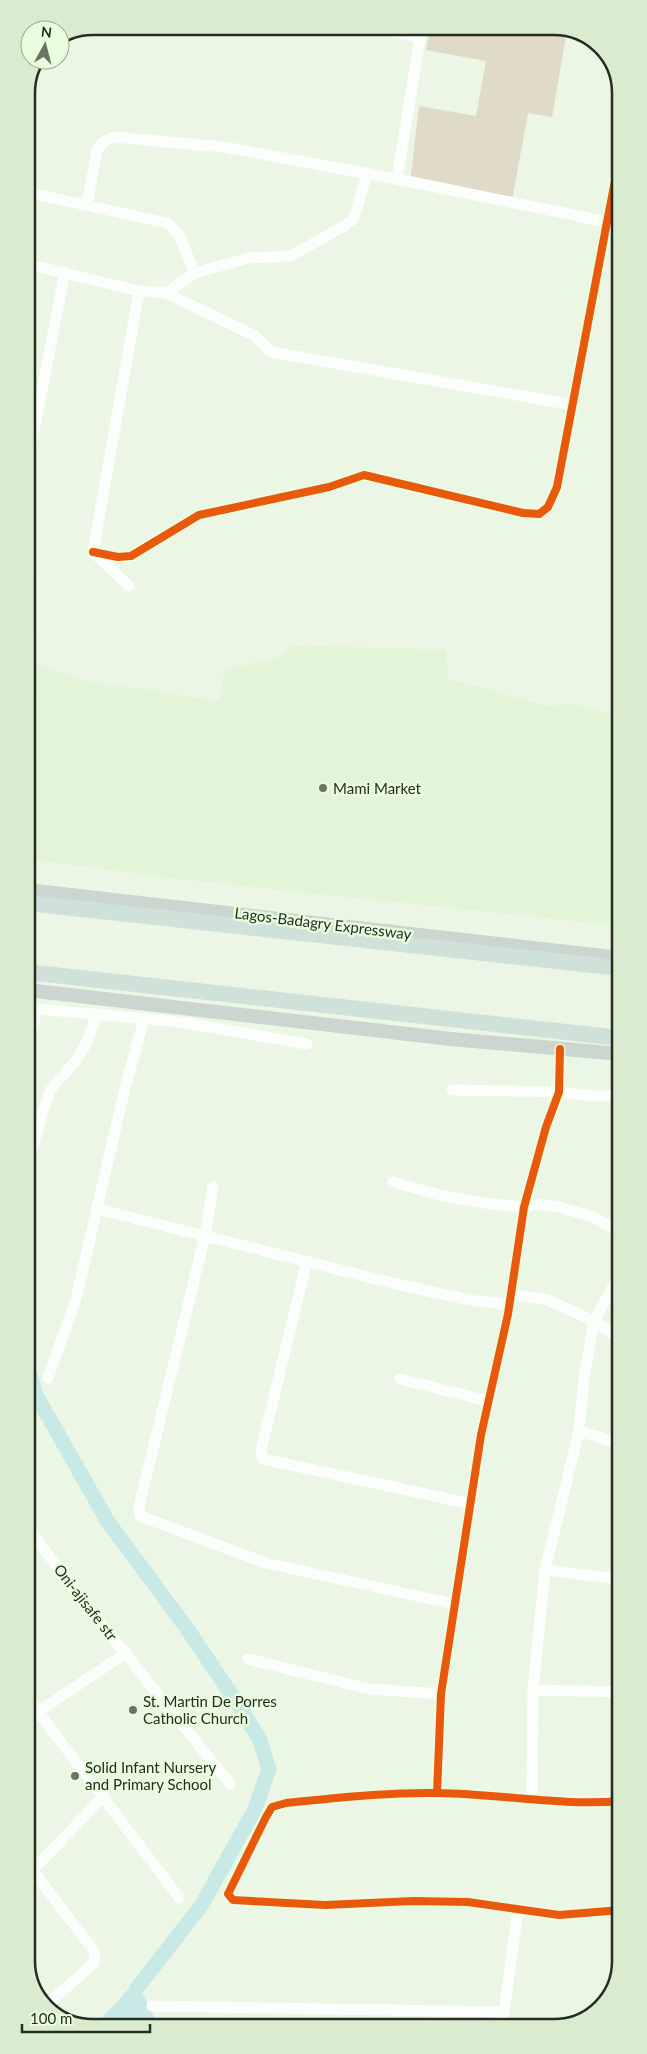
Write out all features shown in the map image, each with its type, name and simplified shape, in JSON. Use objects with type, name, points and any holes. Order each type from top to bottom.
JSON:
[{"type":"highway","name":"Lagos-Badagry Expressway","points":[[35,904],[612,967]]},
{"type":"highway","points":[[35,973],[612,1037]]},
{"type":"main road","name":"Lagos-Badagry Expressway","points":[[35,891],[612,957]]},
{"type":"main road","points":[[35,991],[451,1038],[612,1053]]},
{"type":"street","points":[[398,179],[421,35]]},
{"type":"street","points":[[87,204],[97,151],[102,143],[113,137],[224,147],[398,179],[607,222]]},
{"type":"street","points":[[166,294],[195,273],[249,258],[282,257],[303,250],[353,219],[367,173]]},
{"type":"street","points":[[35,194],[167,223],[178,233],[195,273]]},
{"type":"street","points":[[93,552],[118,557],[131,556],[199,515],[329,487],[364,475],[523,513],[539,514],[548,507],[554,498],[574,405],[612,196]]},
{"type":"street","points":[[35,266],[139,291],[166,294],[255,336],[271,352],[574,405]]},
{"type":"street","points":[[35,425],[65,272]]},
{"type":"street","points":[[93,552],[139,291]]},
{"type":"street","points":[[93,552],[129,586]]},
{"type":"street","points":[[35,1008],[180,1022],[307,1044]]},
{"type":"street","points":[[35,1140],[49,1093],[54,1084],[67,1071],[82,1051],[91,1036],[96,1015]]},
{"type":"street","points":[[48,1378],[76,1299],[144,1019]]},
{"type":"street","points":[[437,1793],[441,1694],[454,1604],[488,1401],[510,1299],[524,1207],[546,1127],[559,1092],[560,1048]]},
{"type":"street","points":[[452,1090],[559,1092],[596,1096],[612,1095]]},
{"type":"street","points":[[393,1182],[443,1196],[524,1207],[537,1204],[568,1210],[593,1217],[612,1228]]},
{"type":"street","points":[[213,1187],[205,1236],[139,1506],[140,1516],[266,1563],[454,1604]]},
{"type":"street","points":[[97,1209],[475,1301],[510,1299],[548,1300],[594,1321],[612,1333]]},
{"type":"street","points":[[307,1261],[262,1450],[263,1459],[472,1504]]},
{"type":"street","points":[[532,1800],[533,1690],[545,1570],[579,1430],[584,1378],[594,1321],[612,1288]]},
{"type":"street","points":[[400,1379],[488,1401]]},
{"type":"street","points":[[579,1430],[612,1441]]},
{"type":"street","name":"Oni-ajisafe str","points":[[35,1536],[76,1592],[230,1784]]},
{"type":"street","points":[[545,1570],[612,1578]]},
{"type":"street","name":"Oni-ajisafe str","points":[[35,1715],[126,1653]]},
{"type":"street","points":[[248,1660],[368,1689],[441,1694]]},
{"type":"street","points":[[533,1690],[612,1692]]},
{"type":"street","points":[[35,1706],[179,1898]]},
{"type":"street","points":[[612,1801],[532,1800],[500,1796],[437,1793],[381,1794],[286,1803],[272,1807],[228,1894],[233,1900],[326,1905],[413,1901],[468,1902],[518,1911],[559,1915],[612,1911]]},
{"type":"street","points":[[35,1868],[104,1796]]},
{"type":"street","points":[[35,1879],[95,1952],[94,1963],[52,2000]]},
{"type":"street","points":[[502,2019],[518,1911]]},
{"type":"street","points":[[152,2006],[455,2019]]},
{"type":"shaded area","points":[[429,35],[566,36],[552,117],[528,113],[511,206],[410,183],[419,106],[476,116],[486,61],[426,50]]},
{"type":"shaded area","name":"Mami Market","points":[[293,645],[446,650],[448,679],[549,706],[576,704],[612,715],[612,925],[179,879],[35,860],[35,663],[82,680],[219,701],[224,670],[278,657]]},
{"type":"water","points":[[136,1983],[154,2019],[102,2019]]},
{"type":"waterway","points":[[35,1392],[108,1522],[186,1627],[259,1738],[269,1769],[255,1809],[201,1906],[137,1988]]},
{"type":"waterway","points":[[102,2019],[136,1983],[154,2019]]},
{"type":"cycle path","points":[[93,552],[118,557],[131,556],[199,515],[329,487],[364,475],[523,513],[539,514],[548,507],[557,487],[612,197]]},
{"type":"cycle path","points":[[437,1793],[441,1694],[481,1435],[508,1314],[524,1207],[546,1127],[559,1092],[560,1049]]},
{"type":"cycle path","points":[[612,1801],[575,1802],[461,1794],[400,1793],[286,1803],[272,1807],[228,1894],[233,1900],[325,1905],[413,1901],[468,1902],[559,1915],[612,1911]]},
{"type":"place","name":"Mami Market","points":[[323,788]]},
{"type":"place","name":"St. Martin De Porres Catholic Church","points":[[133,1710]]},
{"type":"place","name":"Solid Infant Nursery and Primary School","points":[[75,1776]]}]
